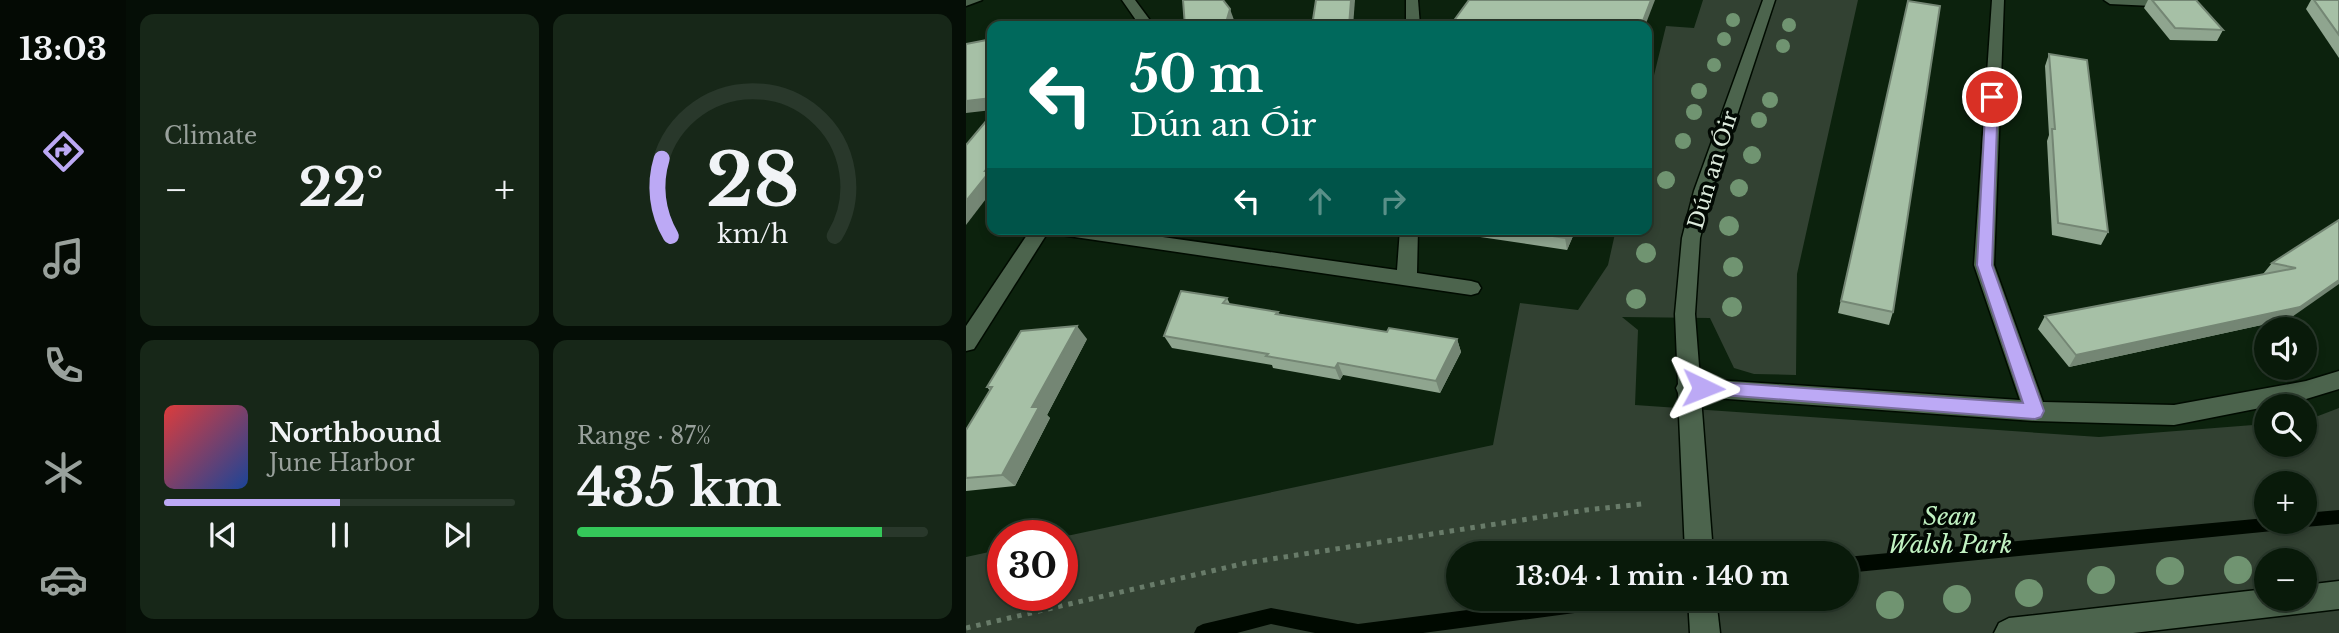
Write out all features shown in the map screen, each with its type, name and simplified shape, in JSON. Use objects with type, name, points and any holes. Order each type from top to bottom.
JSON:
[{"type":"street","points":[[966,2],[976,0]]},
{"type":"street","points":[[1128,0],[1143,21]]},
{"type":"street","points":[[1412,0],[1413,21]]},
{"type":"street","name":"Dún an Óir","points":[[1698,541],[1685,314],[1691,239],[1703,191],[1769,0]]},
{"type":"street","points":[[1998,0],[1984,265],[2035,411]]},
{"type":"street","points":[[2110,0],[2187,3]]},
{"type":"street","points":[[966,343],[1037,235]]},
{"type":"street","points":[[1103,235],[1471,288]]},
{"type":"street","points":[[1408,278],[1409,235]]},
{"type":"street","points":[[1688,388],[2035,411],[2174,415],[2306,390],[2339,380]]},
{"type":"street","points":[[2009,633],[2339,595]]},
{"type":"street","points":[[1703,611],[1705,633]]},
{"type":"path","points":[[966,628],[1246,563],[1586,510],[1642,504]]},
{"type":"green space","name":"Sean Walsh Park","points":[[1703,0],[1858,0],[1797,274],[1796,375],[1754,374],[1734,368],[1710,318],[1622,317],[1638,330],[1635,405],[2099,437],[2254,425],[2254,457],[2317,457],[2317,416],[2339,408],[2339,633],[966,633],[966,557],[987,552],[987,611],[1078,611],[1078,534],[1493,445],[1520,303],[1578,310],[1608,265],[1615,235],[1652,235],[1652,83],[1666,26],[1694,28]]},
{"type":"building","points":[[1183,0],[1223,0],[1230,9],[1226,21],[1185,21]]},
{"type":"building","points":[[1316,0],[1351,0],[1349,21],[1313,21]]},
{"type":"building","points":[[1469,0],[1651,0],[1643,21],[1454,21]]},
{"type":"building","points":[[2152,0],[2196,0],[2223,30],[2175,28]]},
{"type":"building","points":[[2314,0],[2339,0],[2339,35]]},
{"type":"building","points":[[1908,1],[1940,6],[1893,312],[1841,301]]},
{"type":"building","points":[[987,40],[987,99],[966,101],[966,44]]},
{"type":"building","points":[[2049,54],[2087,60],[2108,232],[2058,223]]},
{"type":"building","points":[[987,120],[987,175],[966,201],[966,145]]},
{"type":"building","points":[[2339,220],[2339,280],[2300,307],[2076,355],[2045,316],[2296,268],[2272,263]]},
{"type":"building","points":[[1545,235],[1566,235],[1565,238]]},
{"type":"building","points":[[1181,291],[1227,298],[1223,303],[1278,312],[1276,314],[1387,332],[1389,328],[1457,339],[1436,381],[1338,363],[1335,368],[1266,356],[1268,354],[1164,336]]},
{"type":"building","points":[[1077,326],[1032,407],[1039,407],[1002,475],[966,478],[966,430],[992,387],[987,387],[1021,331]]},
{"type":"waterway","points":[[2317,519],[2339,517]]},
{"type":"waterway","points":[[1859,564],[2254,526]]},
{"type":"waterway","points":[[1203,633],[1271,616],[1358,633],[1527,611]]},
{"type":"route","points":[[1703,388],[2035,411],[1984,265],[1992,97]]}]
